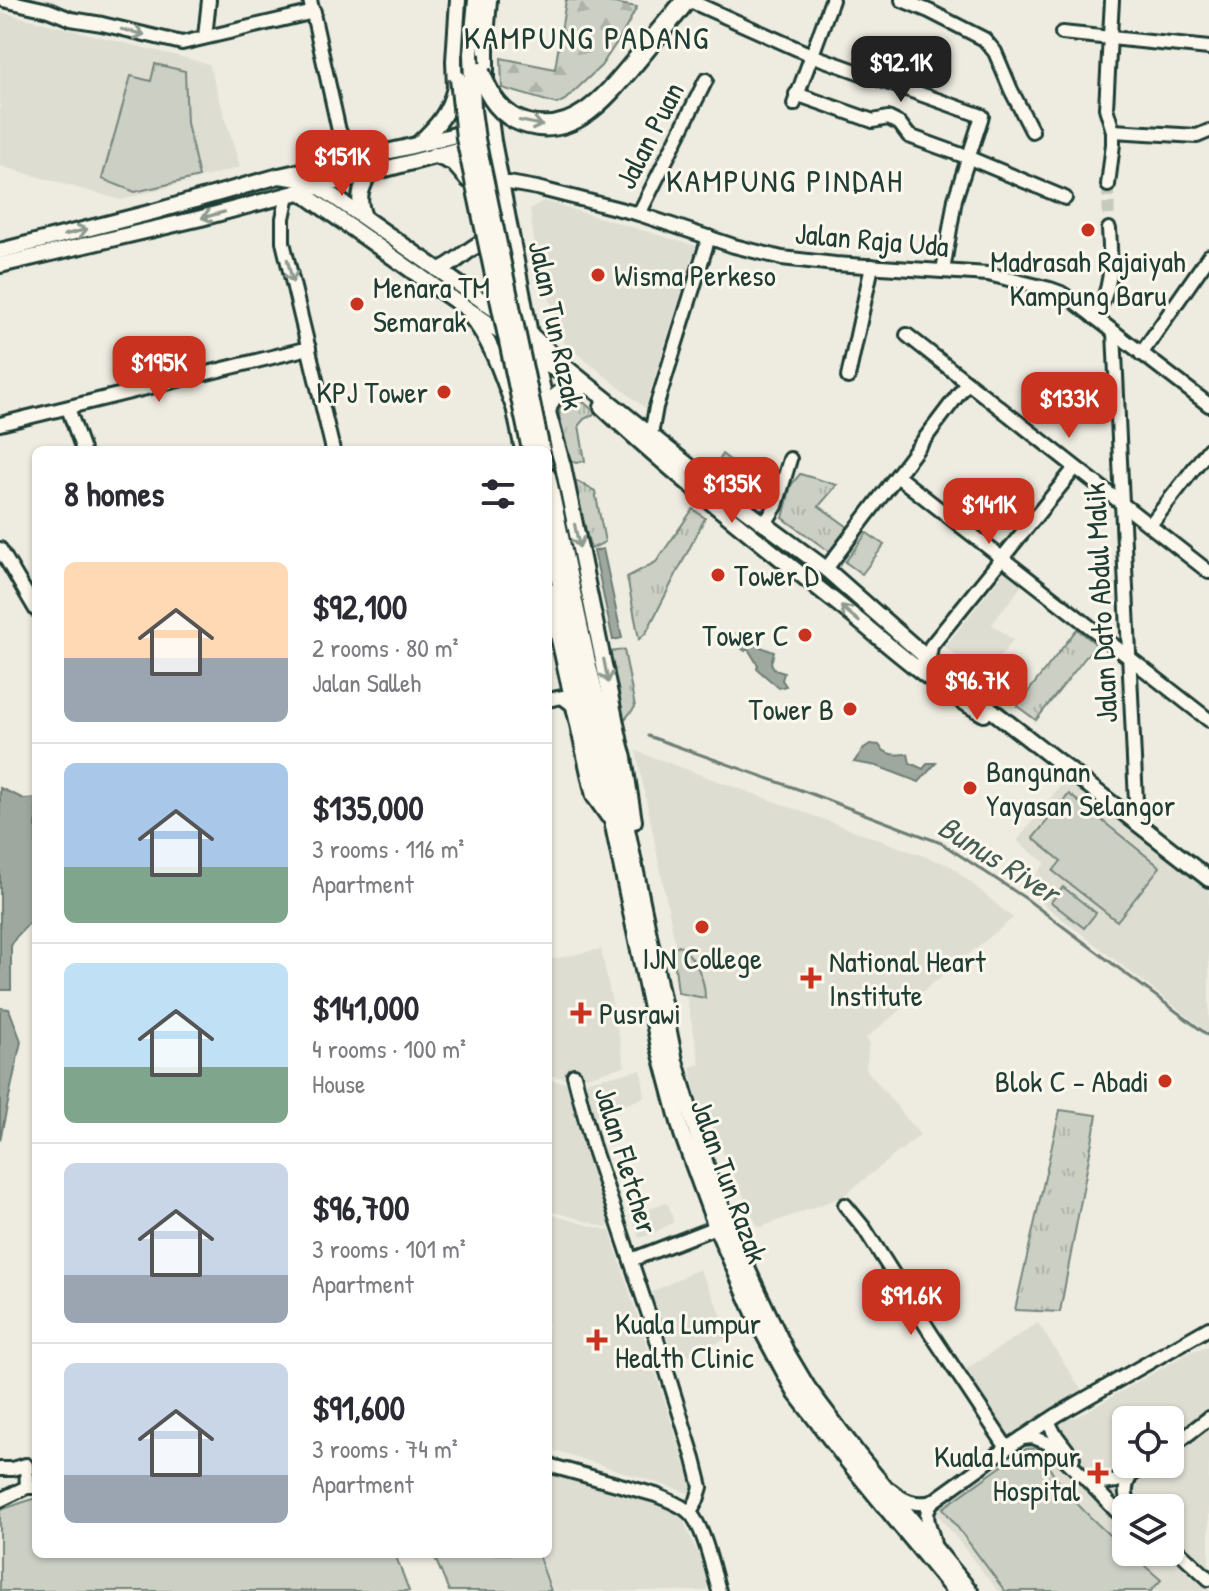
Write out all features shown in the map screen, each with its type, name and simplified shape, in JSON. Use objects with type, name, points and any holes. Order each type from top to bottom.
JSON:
[{"type":"highway","points":[[471,54],[490,95],[501,110],[523,123],[538,126],[569,122],[610,92],[687,0]]},
{"type":"main road","name":"Jalan Tun Razak","points":[[460,0],[454,61],[461,141],[522,446]]},
{"type":"main road","name":"Jalan Tun Razak","points":[[460,0],[458,78],[464,138],[529,446]]},
{"type":"main road","name":"Jalan Tun Razak","points":[[476,0],[471,54],[477,139],[541,446]]},
{"type":"main road","name":"Jalan Tun Razak","points":[[489,0],[485,60],[492,133],[530,334],[566,484],[624,758],[636,832],[630,844]]},
{"type":"main road","points":[[417,145],[450,106],[455,88]]},
{"type":"main road","points":[[0,251],[279,176],[417,145],[461,141],[492,133]]},
{"type":"main road","points":[[0,265],[320,187],[434,155],[461,141]]},
{"type":"main road","points":[[434,155],[453,163],[468,180]]},
{"type":"main road","points":[[364,217],[359,195],[369,173]]},
{"type":"main road","points":[[279,176],[300,179],[320,187],[530,334],[634,422],[647,440],[727,516],[921,658]]},
{"type":"main road","points":[[295,193],[535,354],[647,440],[826,569],[921,658],[958,699],[995,720],[1007,721],[1209,879]]},
{"type":"main road","points":[[438,270],[446,268],[481,243]]},
{"type":"main road","points":[[461,305],[487,341],[515,410]]},
{"type":"main road","points":[[548,412],[553,397],[559,392],[582,388]]},
{"type":"main road","points":[[552,465],[566,484]]},
{"type":"main road","name":"Jalan Tun Razak","points":[[552,495],[589,667],[613,823],[659,1047],[682,1134],[716,1227],[761,1329],[796,1394],[954,1591]]},
{"type":"main road","name":"Jalan Tun Razak","points":[[552,548],[630,844],[675,1061],[718,1198],[786,1351],[808,1388],[970,1591]]},
{"type":"main road","name":"Jalan Tun Razak","points":[[552,608],[594,796],[613,823]]},
{"type":"street","points":[[3,0],[48,10],[71,19],[182,43],[312,6],[339,131],[338,147],[328,165]]},
{"type":"street","points":[[205,37],[209,0]]},
{"type":"street","points":[[687,0],[811,55],[982,116],[955,199],[943,271]]},
{"type":"street","points":[[832,0],[795,99],[873,121],[888,118],[900,124],[909,136],[1065,198]]},
{"type":"street","points":[[902,0],[984,39],[995,52],[1032,131]]},
{"type":"street","points":[[1108,185],[1113,144],[1113,131],[1106,108],[1112,0]]},
{"type":"street","points":[[1062,33],[1209,48]]},
{"type":"street","name":"Jalan Puan","points":[[639,214],[706,80]]},
{"type":"street","points":[[339,131],[359,158]]},
{"type":"street","points":[[1113,131],[1197,136],[1209,131]]},
{"type":"street","name":"Jalan Raja Uda","points":[[501,183],[528,186],[639,214],[734,246],[782,258],[988,274],[1050,289],[1061,293],[1094,317],[1209,405]]},
{"type":"street","points":[[295,193],[282,230],[283,242],[333,446]]},
{"type":"street","points":[[1094,317],[1108,290],[1111,257],[1109,229]]},
{"type":"street","points":[[647,440],[709,237]]},
{"type":"street","points":[[1141,354],[1209,256]]},
{"type":"street","points":[[848,377],[872,266]]},
{"type":"street","name":"Jalan Dato Abdul Malik","points":[[1114,332],[1137,823]]},
{"type":"street","points":[[907,335],[1209,572]]},
{"type":"street","points":[[0,424],[309,348]]},
{"type":"street","points":[[826,569],[967,383]]},
{"type":"street","points":[[634,422],[645,418],[656,407]]},
{"type":"street","points":[[68,408],[82,446]]},
{"type":"street","points":[[1150,525],[1209,449]]},
{"type":"street","points":[[764,525],[776,506],[790,459]]},
{"type":"street","points":[[921,658],[1075,468]]},
{"type":"street","points":[[897,476],[1209,720]]},
{"type":"street","points":[[0,549],[32,603]]},
{"type":"street","points":[[552,698],[569,682]]},
{"type":"street","points":[[552,699],[562,697],[574,706]]},
{"type":"street","name":"Jalan Fletcher","points":[[574,1075],[592,1144],[701,1487],[690,1513]]},
{"type":"street","points":[[845,1205],[864,1228],[1007,1448]]},
{"type":"street","name":"Jalan Fletcher","points":[[631,1260],[716,1227]]},
{"type":"street","points":[[934,1547],[926,1513],[932,1502],[1048,1421],[1209,1328]]},
{"type":"street","points":[[1184,1437],[1209,1418]]},
{"type":"street","points":[[1048,1421],[1088,1480],[1106,1484],[1127,1478]]},
{"type":"street","points":[[1022,1438],[1039,1438],[1048,1443],[1112,1506]]},
{"type":"street","points":[[0,1469],[26,1465],[32,1487],[0,1500]]},
{"type":"street","points":[[552,1466],[656,1495],[690,1513],[699,1527],[719,1591]]},
{"type":"street","points":[[881,1483],[907,1501],[916,1504],[932,1502]]},
{"type":"street","points":[[1184,1556],[1209,1579]]},
{"type":"shaded area","points":[[0,12],[209,64],[240,167],[121,200],[0,166]]},
{"type":"shaded area","points":[[543,201],[696,246],[645,408],[564,343],[536,257],[530,209]]},
{"type":"shaded area","points":[[603,549],[622,638],[613,640],[594,551]]},
{"type":"shaded area","points":[[1005,570],[1023,584],[992,624],[1013,640],[984,677],[945,647]]},
{"type":"shaded area","points":[[737,633],[754,634],[759,638],[755,642],[758,646],[774,652],[771,663],[775,670],[784,673],[782,680],[786,686],[779,688],[757,669],[758,665],[748,649],[745,651],[741,648]]},
{"type":"shaded area","points":[[870,744],[879,745],[891,754],[908,754],[910,763],[923,769],[928,763],[936,763],[919,782],[877,766],[854,762]]},
{"type":"shaded area","name":"National Heart Institute","points":[[636,751],[951,866],[1013,918],[866,1038],[869,1042],[866,1069],[920,1135],[842,1197],[761,1227],[758,1227],[696,1095],[690,1067],[700,1064]]},
{"type":"shaded area","points":[[1066,778],[1209,890],[1209,1033],[1025,890],[1045,863],[1017,841]]},
{"type":"shaded area","points":[[0,788],[24,799],[32,798],[32,920],[11,946],[11,990],[0,990]]},
{"type":"shaded area","name":"Pusrawi","points":[[601,949],[625,1066],[575,1080],[552,1076],[552,959]]},
{"type":"shaded area","points":[[0,1008],[9,1009],[21,1041],[0,1140]]},
{"type":"shaded area","points":[[641,1070],[645,1097],[593,1117],[584,1087],[586,1081]]},
{"type":"shaded area","points":[[552,1080],[572,1083],[609,1228],[552,1211]]},
{"type":"shaded area","points":[[663,1203],[668,1204],[674,1222],[639,1238],[632,1218]]},
{"type":"shaded area","name":"Kuala Lumpur Health Clinic","points":[[552,1215],[610,1231],[695,1495],[552,1449]]},
{"type":"shaded area","points":[[699,1269],[732,1336],[671,1364],[652,1292]]},
{"type":"shaded area","points":[[1038,1323],[1082,1391],[1008,1439],[963,1371]]},
{"type":"shaded area","name":"Kuala Lumpur Hospital","points":[[1209,1346],[1209,1591],[998,1591],[935,1511],[1041,1439],[1059,1421],[1078,1416],[1192,1351]]},
{"type":"shaded area","points":[[552,1475],[679,1511],[710,1580],[706,1591],[553,1591],[541,1558],[552,1558]]},
{"type":"green space","points":[[566,0],[596,0],[637,7],[601,66],[565,100],[557,104],[502,88],[501,58],[555,69]]},
{"type":"green space","points":[[155,64],[185,71],[187,123],[199,177],[135,192],[102,179],[131,76],[151,81]]},
{"type":"green space","points":[[572,397],[581,400],[596,413],[579,425],[585,461],[576,463],[569,460],[559,420],[560,406]]},
{"type":"green space","points":[[722,454],[771,492],[762,510],[755,511],[719,483],[714,475]]},
{"type":"green space","points":[[800,474],[837,485],[819,506],[848,527],[830,552],[783,518],[791,485]]},
{"type":"green space","points":[[571,478],[595,491],[605,542],[591,549]]},
{"type":"green space","points":[[693,509],[705,518],[646,633],[639,639],[627,577],[656,562]]},
{"type":"green space","points":[[867,533],[884,545],[862,574],[845,562]]},
{"type":"green space","points":[[1077,629],[1096,644],[1036,720],[1017,706]]},
{"type":"green space","points":[[624,650],[635,707],[621,724],[607,652]]},
{"type":"green space","points":[[1069,794],[1160,867],[1117,921],[1053,871],[1061,861],[1033,838]]},
{"type":"green space","points":[[1063,887],[1096,913],[1084,928],[1051,902]]},
{"type":"green space","points":[[679,945],[698,968],[705,998],[678,993],[673,948]]},
{"type":"green space","points":[[1060,1110],[1097,1115],[1060,1312],[1015,1310]]},
{"type":"green space","points":[[1038,1448],[1055,1477],[1112,1537],[1112,1566],[1145,1566],[1161,1580],[1151,1591],[1005,1591],[943,1508],[1026,1449]]},
{"type":"green space","points":[[32,1499],[32,1558],[397,1558],[409,1591],[0,1591],[0,1510]]},
{"type":"green space","points":[[435,1558],[539,1558],[551,1591],[449,1591]]},
{"type":"waterway","name":"Bunus River","points":[[648,736],[941,843],[1025,898],[1209,1036]]},
{"type":"tunnel","points":[[1108,185],[1109,229]]},
{"type":"place","name":"Madrasah Rajaiyah Kampung Baru","points":[[1088,230]]},
{"type":"place","name":"Wisma Perkeso","points":[[598,275]]},
{"type":"place","name":"Menara TM Semarak","points":[[357,304]]},
{"type":"place","name":"KPJ Tower","points":[[444,392]]},
{"type":"place","name":"Tower D","points":[[718,575]]},
{"type":"place","name":"Tower C","points":[[805,635]]},
{"type":"place","name":"Tower B","points":[[850,709]]},
{"type":"place","name":"Bangunan Yayasan Selangor","points":[[970,788]]},
{"type":"place","name":"IJN College","points":[[702,927]]},
{"type":"place","name":"National Heart Institute","points":[[811,978]]},
{"type":"place","name":"Pusrawi","points":[[581,1013]]},
{"type":"place","name":"Blok C - Abadi","points":[[1165,1081]]},
{"type":"place","name":"Kuala Lumpur Health Clinic","points":[[597,1340]]},
{"type":"place","name":"Kuala Lumpur Hospital","points":[[1098,1473]]},
{"type":"district","name":"KAMPUNG PADANG","points":[[587,37]]},
{"type":"district","name":"KAMPUNG PINDAH","points":[[785,180]]}]
